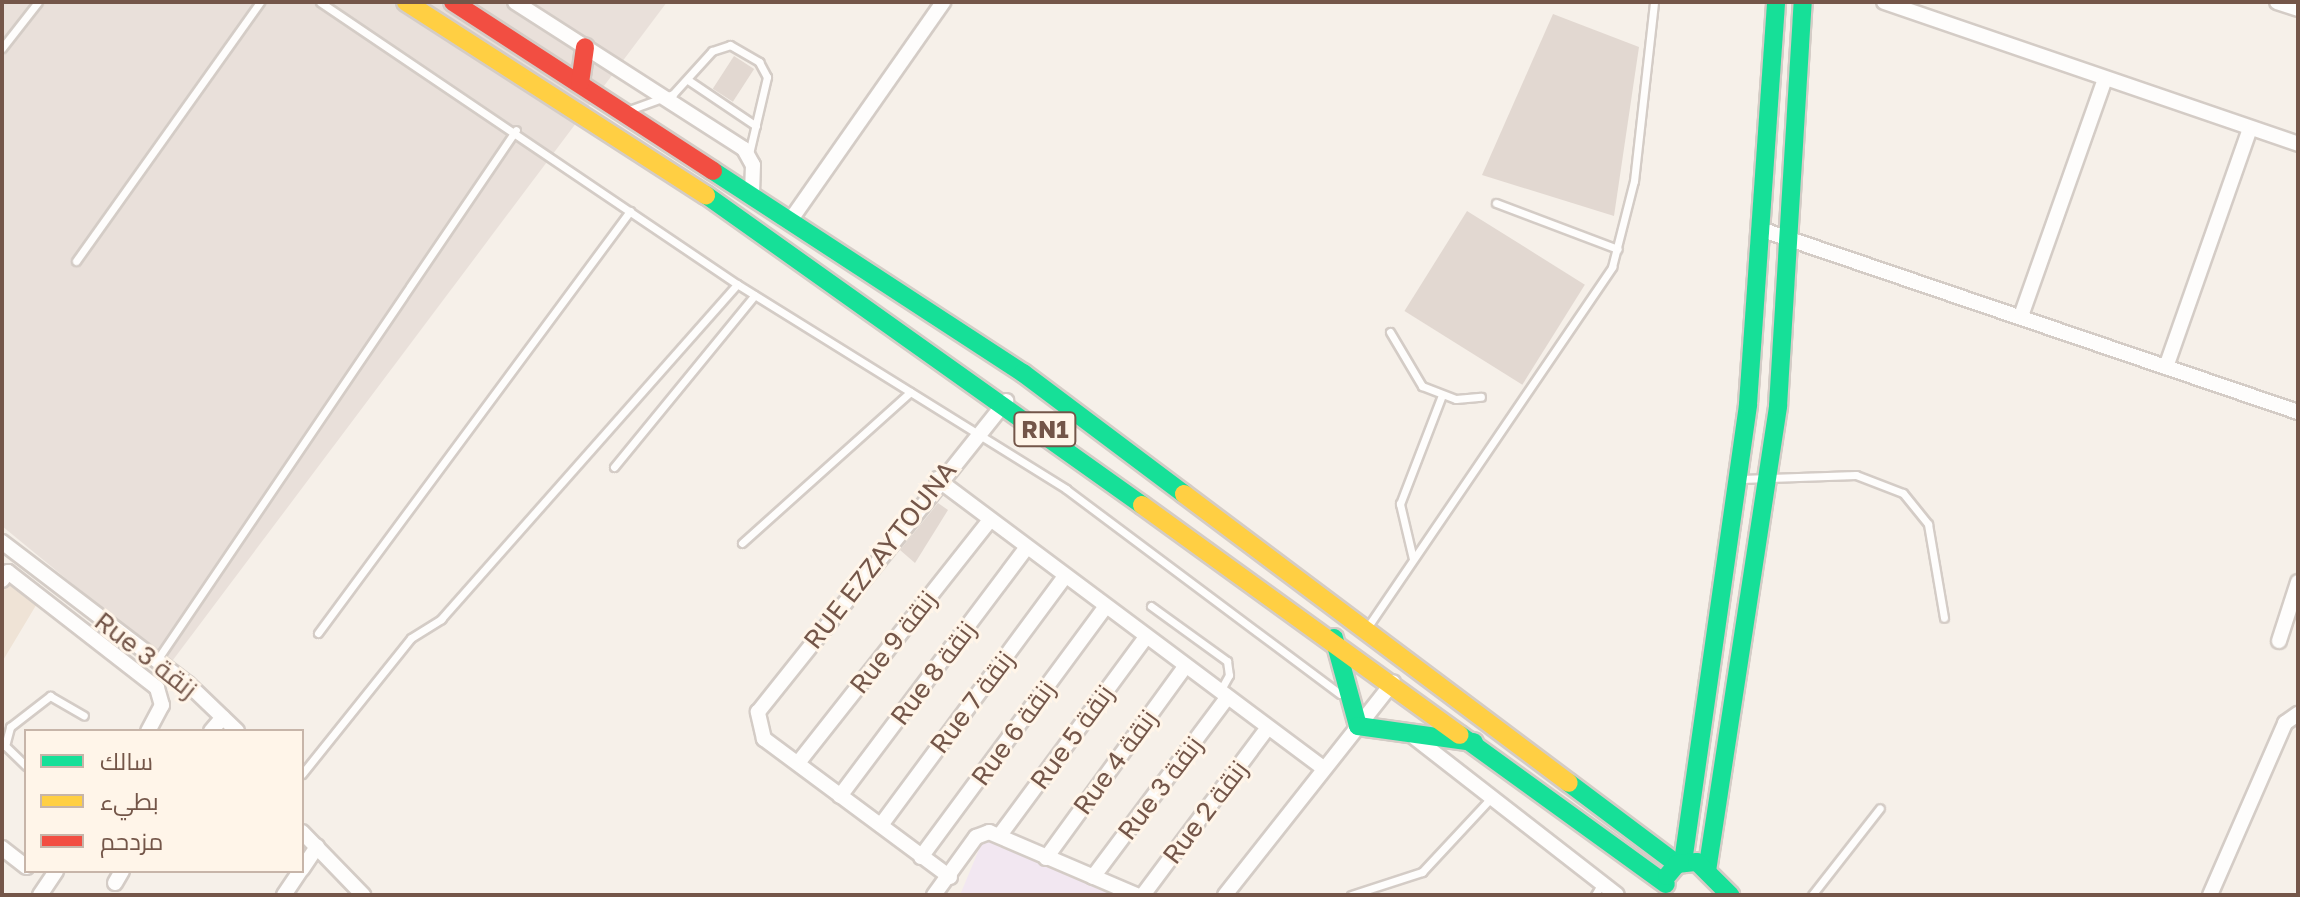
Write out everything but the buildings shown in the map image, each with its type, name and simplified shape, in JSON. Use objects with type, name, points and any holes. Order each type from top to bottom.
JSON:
[{"type":"main road","name":"RN1","points":[[406,2],[792,251],[1006,401],[1477,742],[1668,889],[1680,863]]},
{"type":"main road","name":"RN1","points":[[453,2],[792,218],[1023,373],[1680,863],[1707,871],[1730,895]]},
{"type":"main road","points":[[1680,863],[1739,479],[1763,230],[1776,2]]},
{"type":"main road","points":[[1707,871],[1768,480],[1791,237],[1803,2]]},
{"type":"main road","points":[[580,83],[585,47]]},
{"type":"main road","points":[[1731,536],[1760,541]]},
{"type":"main road","points":[[1334,638],[1358,726],[1477,742]]},
{"type":"street","points":[[515,2],[749,154],[752,192]]},
{"type":"street","points":[[792,218],[943,2]]},
{"type":"street","points":[[1884,2],[2298,144]]},
{"type":"street","points":[[2277,2],[2298,9]]},
{"type":"street","points":[[2021,316],[2105,79]]},
{"type":"street","points":[[2166,367],[2250,129]]},
{"type":"street","points":[[1763,230],[2298,412]]},
{"type":"street","name":"RUE EZZAYTOUNA","points":[[798,763],[764,739],[758,712],[937,479],[1006,401]]},
{"type":"street","points":[[937,479],[1063,579],[1266,730],[1324,768]]},
{"type":"street","name":"Rue 9 زنقة","points":[[798,763],[989,521]]},
{"type":"street","name":"Rue 3 زنقة","points":[[2,542],[54,580],[235,729]]},
{"type":"street","name":"Rue 8 زنقة","points":[[840,796],[1025,550]]},
{"type":"street","points":[[2,580],[8,572],[27,585],[157,688],[162,705],[149,729]]},
{"type":"street","name":"Rue 7 زنقة","points":[[881,825],[1063,579]]},
{"type":"street","points":[[27,585],[54,580]]},
{"type":"street","points":[[2279,641],[2298,582]]},
{"type":"street","name":"Rue 6 زنقة","points":[[921,857],[1104,609]]},
{"type":"street","name":"Rue 5 زنقة","points":[[1000,835],[1145,638]]},
{"type":"street","points":[[1225,895],[1411,660]]},
{"type":"street","name":"Rue 4 زنقة","points":[[1046,858],[1185,667]]},
{"type":"street","name":"Rue 3 زنقة","points":[[1093,877],[1223,696]]},
{"type":"street","points":[[2210,895],[2285,723],[2298,714]]},
{"type":"street","points":[[213,729],[223,717]]},
{"type":"street","name":"Rue 2 زنقة","points":[[1143,895],[1266,730]]},
{"type":"street","points":[[1411,735],[1492,797],[1599,889],[1617,895]]},
{"type":"street","points":[[798,763],[950,877]]},
{"type":"street","points":[[304,834],[363,895]]},
{"type":"street","points":[[934,895],[950,877],[976,837],[1000,835],[1046,858],[1136,895]]},
{"type":"street","points":[[304,866],[317,847]]},
{"type":"street","points":[[2,848],[24,865]]},
{"type":"street","points":[[32,873],[44,890],[55,873]]},
{"type":"street","points":[[284,895],[299,873]]},
{"type":"lane","points":[[2,48],[38,2]]},
{"type":"lane","points":[[76,261],[260,2]]},
{"type":"lane","points":[[320,2],[516,130],[737,284],[1066,489],[1350,701]]},
{"type":"lane","points":[[1368,628],[1618,249],[1634,181],[1654,2]]},
{"type":"lane","points":[[625,111],[664,97],[688,80],[724,46],[759,62],[767,84],[749,154]]},
{"type":"lane","points":[[688,80],[756,126]]},
{"type":"lane","points":[[156,662],[516,130]]},
{"type":"lane","points":[[1496,203],[1618,249]]},
{"type":"lane","points":[[318,633],[630,211]]},
{"type":"lane","points":[[304,772],[411,638],[441,619],[737,284]]},
{"type":"lane","points":[[614,467],[755,295]]},
{"type":"lane","points":[[1390,332],[1405,369],[1442,395],[1481,397]]},
{"type":"lane","points":[[742,543],[850,443],[890,418],[910,392]]},
{"type":"lane","points":[[1413,559],[1400,504],[1442,395]]},
{"type":"lane","points":[[1739,479],[1856,475],[1903,493],[1928,524],[1944,618]]},
{"type":"lane","points":[[1151,606],[1227,661],[1229,675],[1223,696]]},
{"type":"lane","points":[[24,764],[5,746],[10,727],[50,696],[84,716]]},
{"type":"lane","points":[[1351,895],[1422,872],[1492,797]]},
{"type":"lane","points":[[1812,895],[1880,808]]},
{"type":"shaded area","points":[[2,2],[667,2],[170,664],[2,526]]},
{"type":"shaded area","points":[[2,570],[38,602],[2,662]]},
{"type":"shaded area","points":[[985,835],[1127,895],[960,895]]},
{"type":"traffic: fast","points":[[1683,862],[1748,404],[1776,2]]},
{"type":"traffic: fast","points":[[1707,871],[1778,406],[1803,2]]},
{"type":"traffic: fast","points":[[713,171],[1023,373],[1184,494]]},
{"type":"traffic: fast","points":[[706,195],[1142,505]]},
{"type":"traffic: fast","points":[[1334,638],[1358,726],[1474,742]]},
{"type":"traffic: fast","points":[[1460,735],[1666,884]]},
{"type":"traffic: fast","points":[[1569,783],[1677,864]]},
{"type":"traffic: fast","points":[[1667,876],[1677,864],[1697,862],[1730,895]]},
{"type":"traffic: slow","points":[[406,2],[706,195]]},
{"type":"traffic: slow","points":[[1184,494],[1569,783]]},
{"type":"traffic: slow","points":[[1142,505],[1460,735]]},
{"type":"traffic: jam","points":[[453,2],[713,171]]},
{"type":"traffic: jam","points":[[580,83],[585,47]]}]
